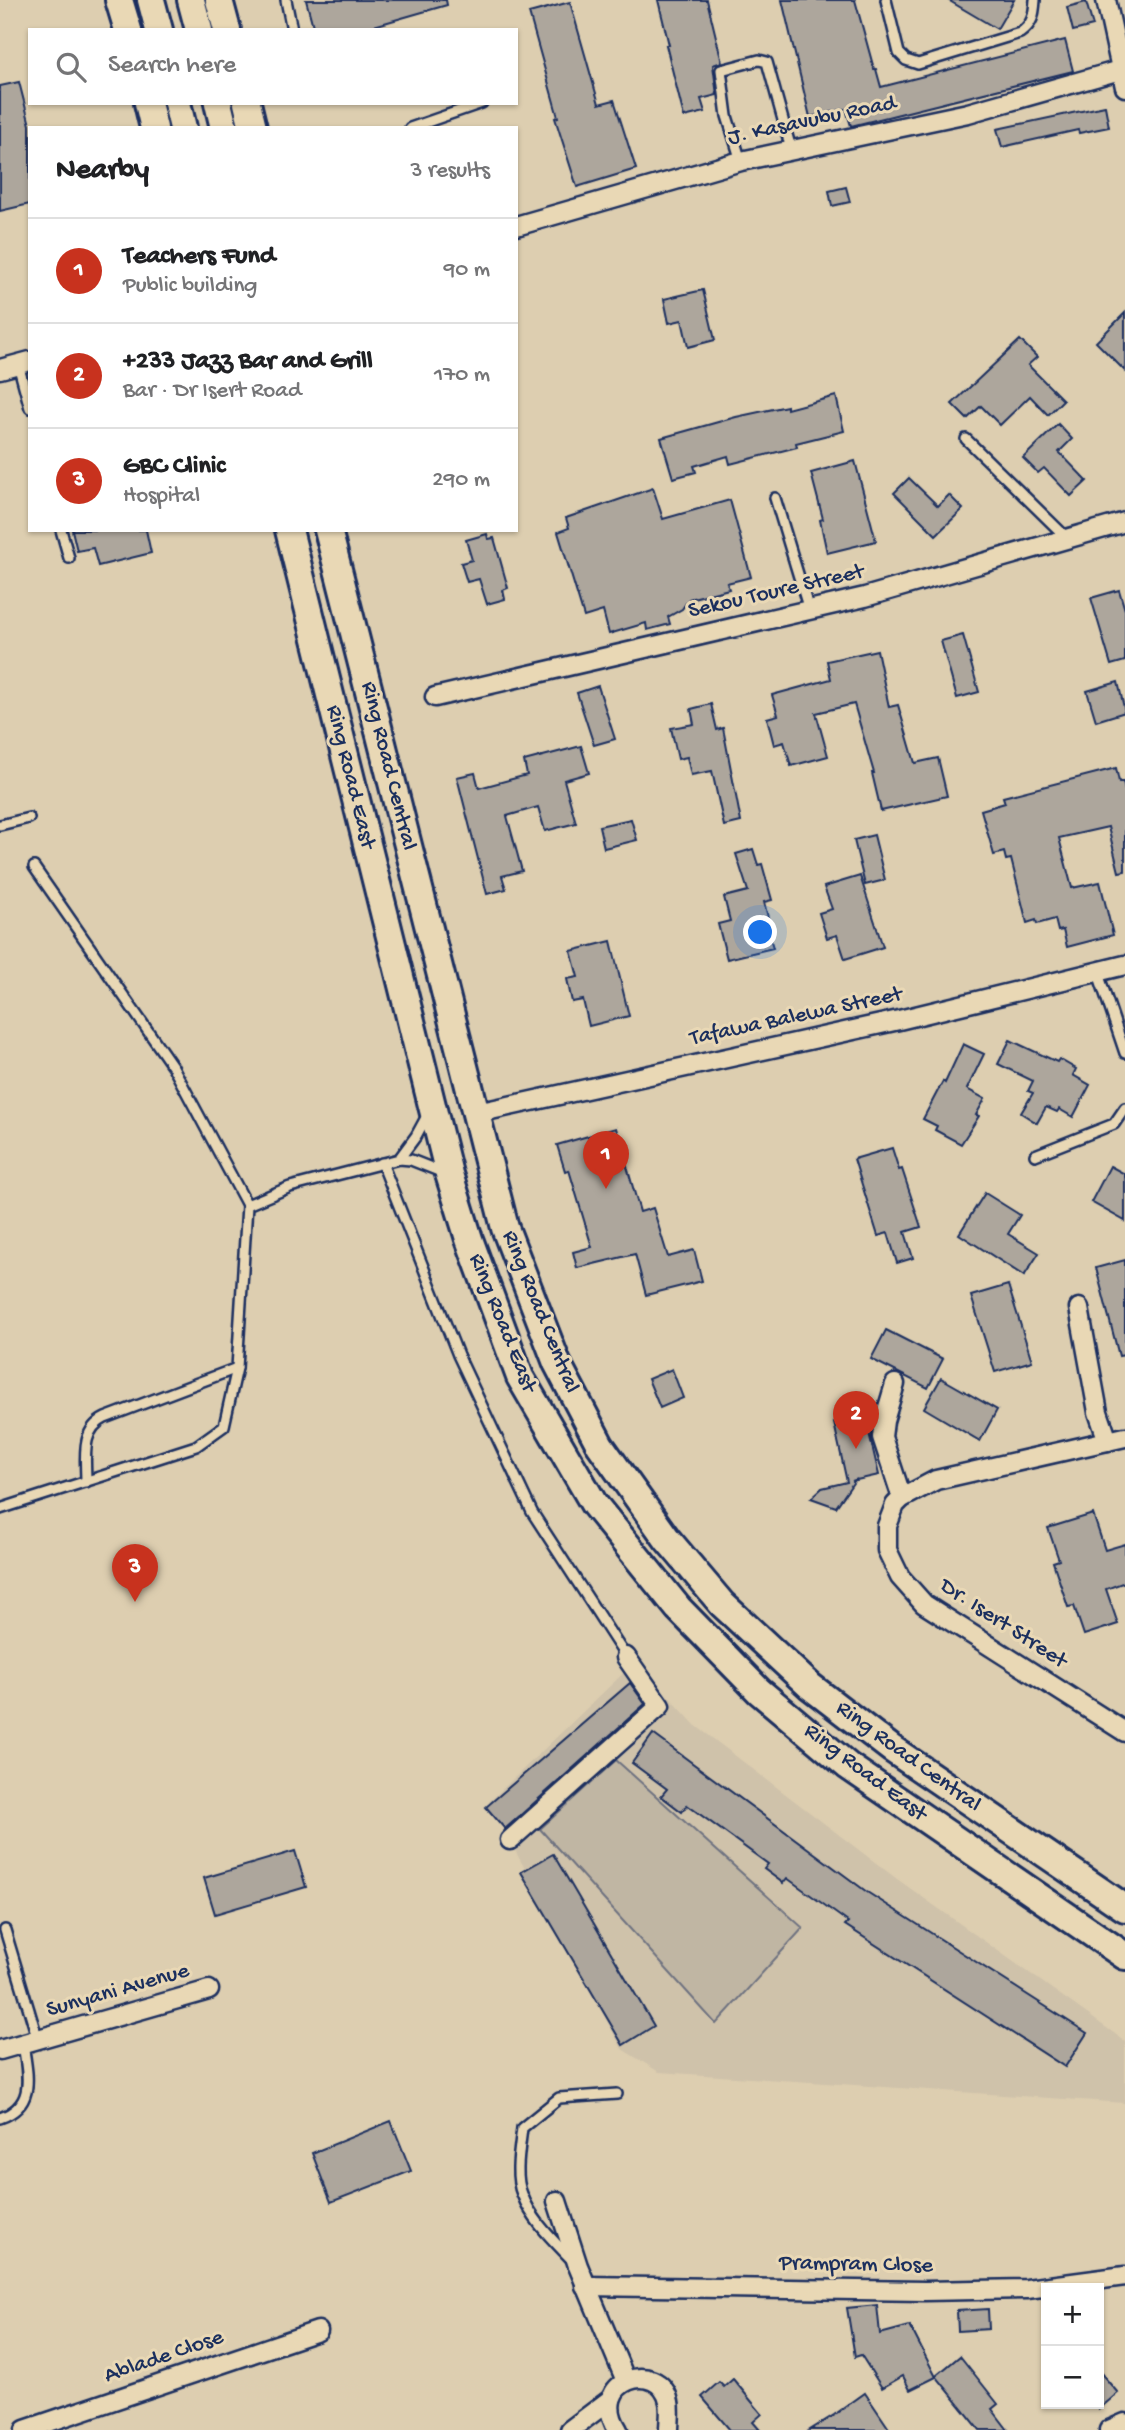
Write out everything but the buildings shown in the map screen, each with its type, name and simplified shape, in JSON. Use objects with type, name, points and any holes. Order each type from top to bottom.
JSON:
[{"type":"main road","points":[[119,0],[127,28]]},
{"type":"main road","points":[[151,0],[158,28]]},
{"type":"main road","points":[[191,0],[198,28]]},
{"type":"main road","points":[[219,0],[226,28]]},
{"type":"main road","points":[[148,105],[154,126]]},
{"type":"main road","points":[[177,105],[183,126]]},
{"type":"main road","points":[[218,105],[224,126]]},
{"type":"main road","points":[[247,105],[253,126]]},
{"type":"main road","name":"Ring Road East","points":[[289,532],[449,1174],[469,1239],[520,1377],[594,1504],[678,1608],[759,1691],[848,1766],[1125,1956]]},
{"type":"main road","name":"Ring Road Central","points":[[329,532],[505,1228],[557,1363],[600,1445],[667,1539],[722,1604],[810,1686],[892,1749],[1125,1908]]},
{"type":"main road","points":[[392,945],[430,935]]},
{"type":"street","points":[[1106,0],[1123,78]]},
{"type":"street","name":"J. Kasavubu Road","points":[[518,225],[790,149],[1123,78]]},
{"type":"street","points":[[0,369],[24,363]]},
{"type":"street","name":"Sekou Toure Street","points":[[435,697],[865,597],[1125,522]]},
{"type":"street","name":"Tafawa Balewa Street","points":[[477,1112],[900,1020],[1125,965]]},
{"type":"street","points":[[895,1384],[882,1437],[902,1498],[936,1480],[1116,1439],[1098,1412],[1079,1308]]},
{"type":"street","name":"Dr. Isert Street","points":[[902,1498],[895,1506],[887,1526],[887,1550],[900,1577],[924,1604],[1125,1732]]},
{"type":"street","points":[[510,1840],[660,1706],[626,1657]]},
{"type":"street","name":"Sunyani Avenue","points":[[0,2050],[209,1990]]},
{"type":"street","points":[[557,2201],[585,2286],[626,2381]]},
{"type":"street","name":"Prampram Close","points":[[585,2286],[925,2291],[1027,2289],[1125,2276]]},
{"type":"street","name":"Ablade Close","points":[[25,2430],[318,2331]]},
{"type":"street","points":[[618,2430],[610,2414],[614,2392],[626,2381],[641,2378],[649,2379],[662,2388],[669,2402],[669,2430]]},
{"type":"street","points":[[578,2430],[611,2399]]},
{"type":"street","points":[[1109,2430],[1125,2423]]},
{"type":"lane","points":[[286,0],[292,28]]},
{"type":"lane","points":[[886,0],[899,53],[906,60],[918,64],[1020,33],[1030,26],[1034,17],[1035,0]]},
{"type":"lane","points":[[741,161],[727,116],[721,70],[759,60],[767,62],[790,149]]},
{"type":"lane","points":[[416,126],[476,105]]},
{"type":"lane","points":[[24,363],[28,393]]},
{"type":"lane","points":[[966,439],[1068,539]]},
{"type":"lane","points":[[775,498],[809,610]]},
{"type":"lane","points":[[62,532],[69,558]]},
{"type":"lane","points":[[0,825],[29,818]]},
{"type":"lane","points":[[0,1509],[196,1446],[224,1426],[237,1368],[247,1205],[173,1067],[34,867]]},
{"type":"lane","points":[[1098,973],[1125,1053]]},
{"type":"lane","points":[[399,1159],[416,1136],[433,1104]]},
{"type":"lane","points":[[1035,1155],[1114,1124],[1125,1108]]},
{"type":"lane","points":[[247,1205],[290,1187],[399,1159],[411,1160],[449,1174]]},
{"type":"lane","points":[[382,1163],[458,1355],[532,1512],[626,1657]]},
{"type":"lane","points":[[86,1482],[87,1436],[92,1426],[105,1418],[237,1368]]},
{"type":"lane","points":[[0,2118],[21,2106],[28,2087],[31,2042],[5,1930]]},
{"type":"lane","points":[[578,2266],[539,2225],[521,2193],[518,2164],[522,2128],[559,2098],[617,2094]]},
{"type":"shaded area","points":[[636,1661],[695,1725],[897,1879],[1125,2041],[1125,2103],[659,2072],[622,2049],[489,1802]]},
{"type":"shaded area","points":[[616,1760],[803,1928],[716,2024],[540,1829]]},
{"type":"place","name":"Teachers Fund","points":[[606,1189]]},
{"type":"place","name":"+233 Jazz Bar and Grill","points":[[856,1449]]},
{"type":"place","name":"GBC Clinic","points":[[135,1602]]}]
